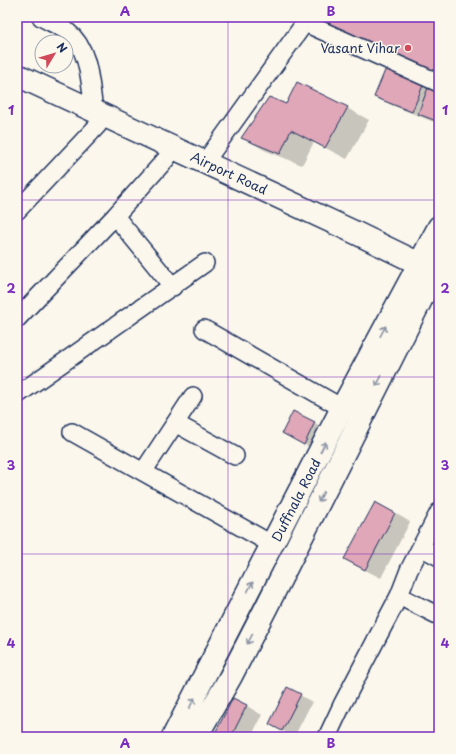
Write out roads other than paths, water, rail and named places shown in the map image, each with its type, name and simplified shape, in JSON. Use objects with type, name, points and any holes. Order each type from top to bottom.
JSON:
[{"type":"main road","name":"Airport Road","points":[[17,75],[167,158],[351,244],[430,274]]},
{"type":"main road","name":"Airport Road","points":[[17,88],[205,162],[356,233],[430,274]]},
{"type":"main road","points":[[196,737],[252,635],[430,274],[439,227]]},
{"type":"main road","name":"Duffnala Road","points":[[173,737],[273,545],[342,408],[430,274]]},
{"type":"street","points":[[17,211],[96,118],[87,66],[81,47],[68,33],[41,17]]},
{"type":"street","points":[[205,162],[307,20],[439,84]]},
{"type":"street","points":[[17,319],[115,216],[167,158]]},
{"type":"street","points":[[115,216],[173,287]]},
{"type":"street","points":[[17,395],[173,287],[205,263]]},
{"type":"street","points":[[204,329],[342,408]]},
{"type":"street","points":[[143,472],[193,396]]},
{"type":"street","points":[[175,423],[235,456]]},
{"type":"street","points":[[72,432],[273,545]]},
{"type":"street","points":[[328,737],[342,705],[399,596],[409,570],[422,548],[439,512]]},
{"type":"street","points":[[422,548],[439,557]]},
{"type":"street","points":[[399,596],[439,616]]},
{"type":"place","name":"Vasant Vihar","points":[[408,48]]}]
